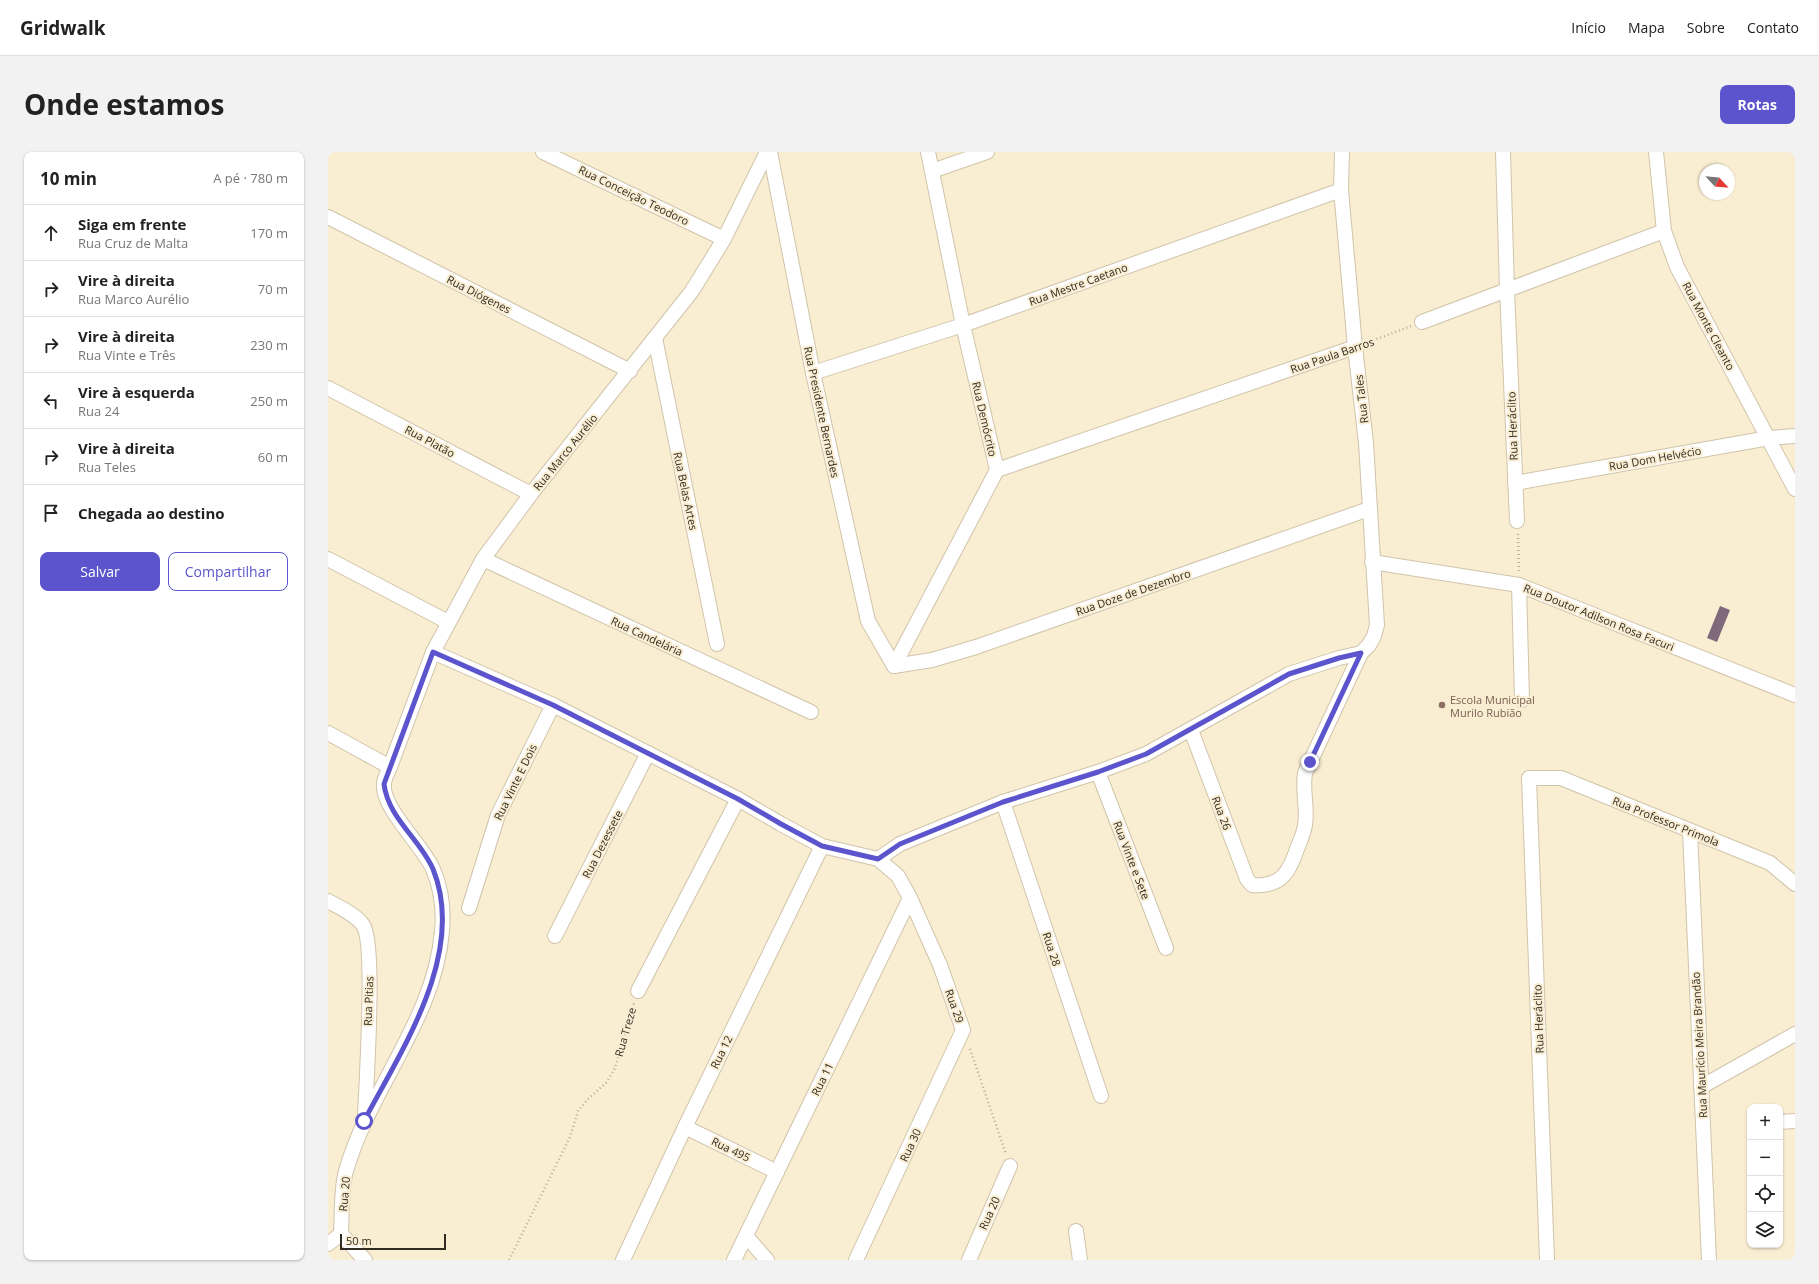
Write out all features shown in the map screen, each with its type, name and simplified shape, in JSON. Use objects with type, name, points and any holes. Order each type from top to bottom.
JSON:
[{"type":"street","name":"Rua Conceição Teodoro","points":[[544,152],[724,239]]},
{"type":"street","name":"Rua Marco Aurélio","points":[[364,1121],[421,1011],[436,970],[442,930],[442,895],[433,868],[394,813],[385,797],[384,784],[433,652],[483,559],[531,494],[692,291],[724,239],[769,152]]},
{"type":"street","name":"Rua Presidente Bernardes","points":[[769,152],[813,373],[868,621],[894,666]]},
{"type":"street","name":"Rua Demócrito","points":[[894,666],[997,470],[963,325],[928,152]]},
{"type":"street","points":[[932,171],[987,152]]},
{"type":"street","name":"Rua Tales","points":[[1261,886],[1282,879],[1291,866],[1305,824],[1303,784],[1305,773],[1365,649],[1374,636],[1377,625],[1366,443],[1355,347],[1341,190],[1342,152]]},
{"type":"street","name":"Rua Heráclito","points":[[1503,152],[1507,290],[1517,521]]},
{"type":"street","name":"Rua Monte Cleanto","points":[[1656,152],[1664,231],[1677,267],[1795,489]]},
{"type":"street","name":"Rua Mestre Caetano","points":[[813,373],[963,325],[1341,190]]},
{"type":"street","name":"Rua Diógenes","points":[[328,217],[630,371]]},
{"type":"street","points":[[1422,322],[1664,231]]},
{"type":"street","name":"Rua Belas Artes","points":[[655,338],[717,644]]},
{"type":"street","name":"Rua Paula Barros","points":[[997,470],[1355,347]]},
{"type":"street","name":"Rua Platão","points":[[328,388],[531,494]]},
{"type":"street","name":"Rua Dom Helvécio","points":[[1515,483],[1769,438],[1795,436]]},
{"type":"street","name":"Rua Doze de Dezembro","points":[[894,666],[932,660],[976,647],[1369,509]]},
{"type":"street","points":[[328,559],[448,622]]},
{"type":"street","name":"Rua Candelária","points":[[483,559],[811,712]]},
{"type":"street","name":"Rua Doutor Adilson Rosa Facuri","points":[[1372,562],[1519,585],[1795,695]]},
{"type":"street","points":[[1519,585],[1522,700]]},
{"type":"street","points":[[433,652],[553,705],[738,799],[822,846],[878,859],[900,844],[1003,802],[1098,772],[1146,754],[1289,674],[1365,649]]},
{"type":"street","name":"Rua Vinte E Dois","points":[[469,908],[498,815],[553,705]]},
{"type":"street","name":"Rua 26","points":[[1191,730],[1247,879],[1252,885],[1261,886]]},
{"type":"street","points":[[328,733],[390,766]]},
{"type":"street","name":"Rua Dezessete","points":[[555,936],[648,753]]},
{"type":"street","name":"Rua Vinte e Sete","points":[[1098,772],[1166,948]]},
{"type":"street","name":"Rua Heráclito","points":[[1529,778],[1547,1260]]},
{"type":"street","name":"Rua Professor Primola","points":[[1529,778],[1561,778],[1770,863],[1795,884]]},
{"type":"street","points":[[638,991],[738,799]]},
{"type":"street","name":"Rua 28","points":[[1003,802],[1101,1096]]},
{"type":"street","name":"Rua Maurício Meira Brandão","points":[[1690,831],[1709,1260]]},
{"type":"street","name":"Rua 12","points":[[622,1260],[685,1126],[822,846]]},
{"type":"street","name":"Rua 29","points":[[878,859],[898,876],[910,898],[940,965],[963,1030]]},
{"type":"street","name":"Rua 11","points":[[734,1260],[910,898]]},
{"type":"street","name":"Rua Pitias","points":[[328,901],[353,916],[363,925],[368,937],[370,964],[364,1121]]},
{"type":"street","name":"Rua 30","points":[[856,1260],[963,1030]]},
{"type":"street","points":[[1701,1087],[1795,1034]]},
{"type":"street","name":"Rua 20","points":[[341,1234],[346,1172],[364,1121]]},
{"type":"street","points":[[1783,1122],[1795,1121]]},
{"type":"street","name":"Rua 495","points":[[685,1126],[777,1172]]},
{"type":"street","name":"Rua 20","points":[[969,1260],[1010,1166]]},
{"type":"street","points":[[1076,1231],[1080,1260]]},
{"type":"street","points":[[328,1244],[341,1234],[365,1260]]},
{"type":"street","points":[[746,1236],[767,1260]]},
{"type":"path","name":"Rua Paula Barros","points":[[1355,347],[1422,322]]},
{"type":"path","points":[[1517,521],[1519,585]]},
{"type":"path","name":"Rua Treze","points":[[509,1260],[570,1136],[578,1111],[587,1100],[607,1082],[615,1068],[638,991]]},
{"type":"path","name":"Rua 29","points":[[963,1030],[1010,1166]]},
{"type":"building","points":[[1720,606],[1730,610],[1717,642],[1707,638]]},
{"type":"place","name":"Escola Municipal Murilo Rubião","points":[[1442,705]]},
{"type":"route","points":[[364,1121],[421,1011],[436,970],[442,930],[442,895],[433,868],[394,813],[385,797],[384,784],[433,652],[553,705],[738,799],[822,846],[850,854],[878,859],[900,844],[1003,802],[1098,772],[1146,754],[1289,674],[1339,658],[1361,653],[1310,762]]}]
